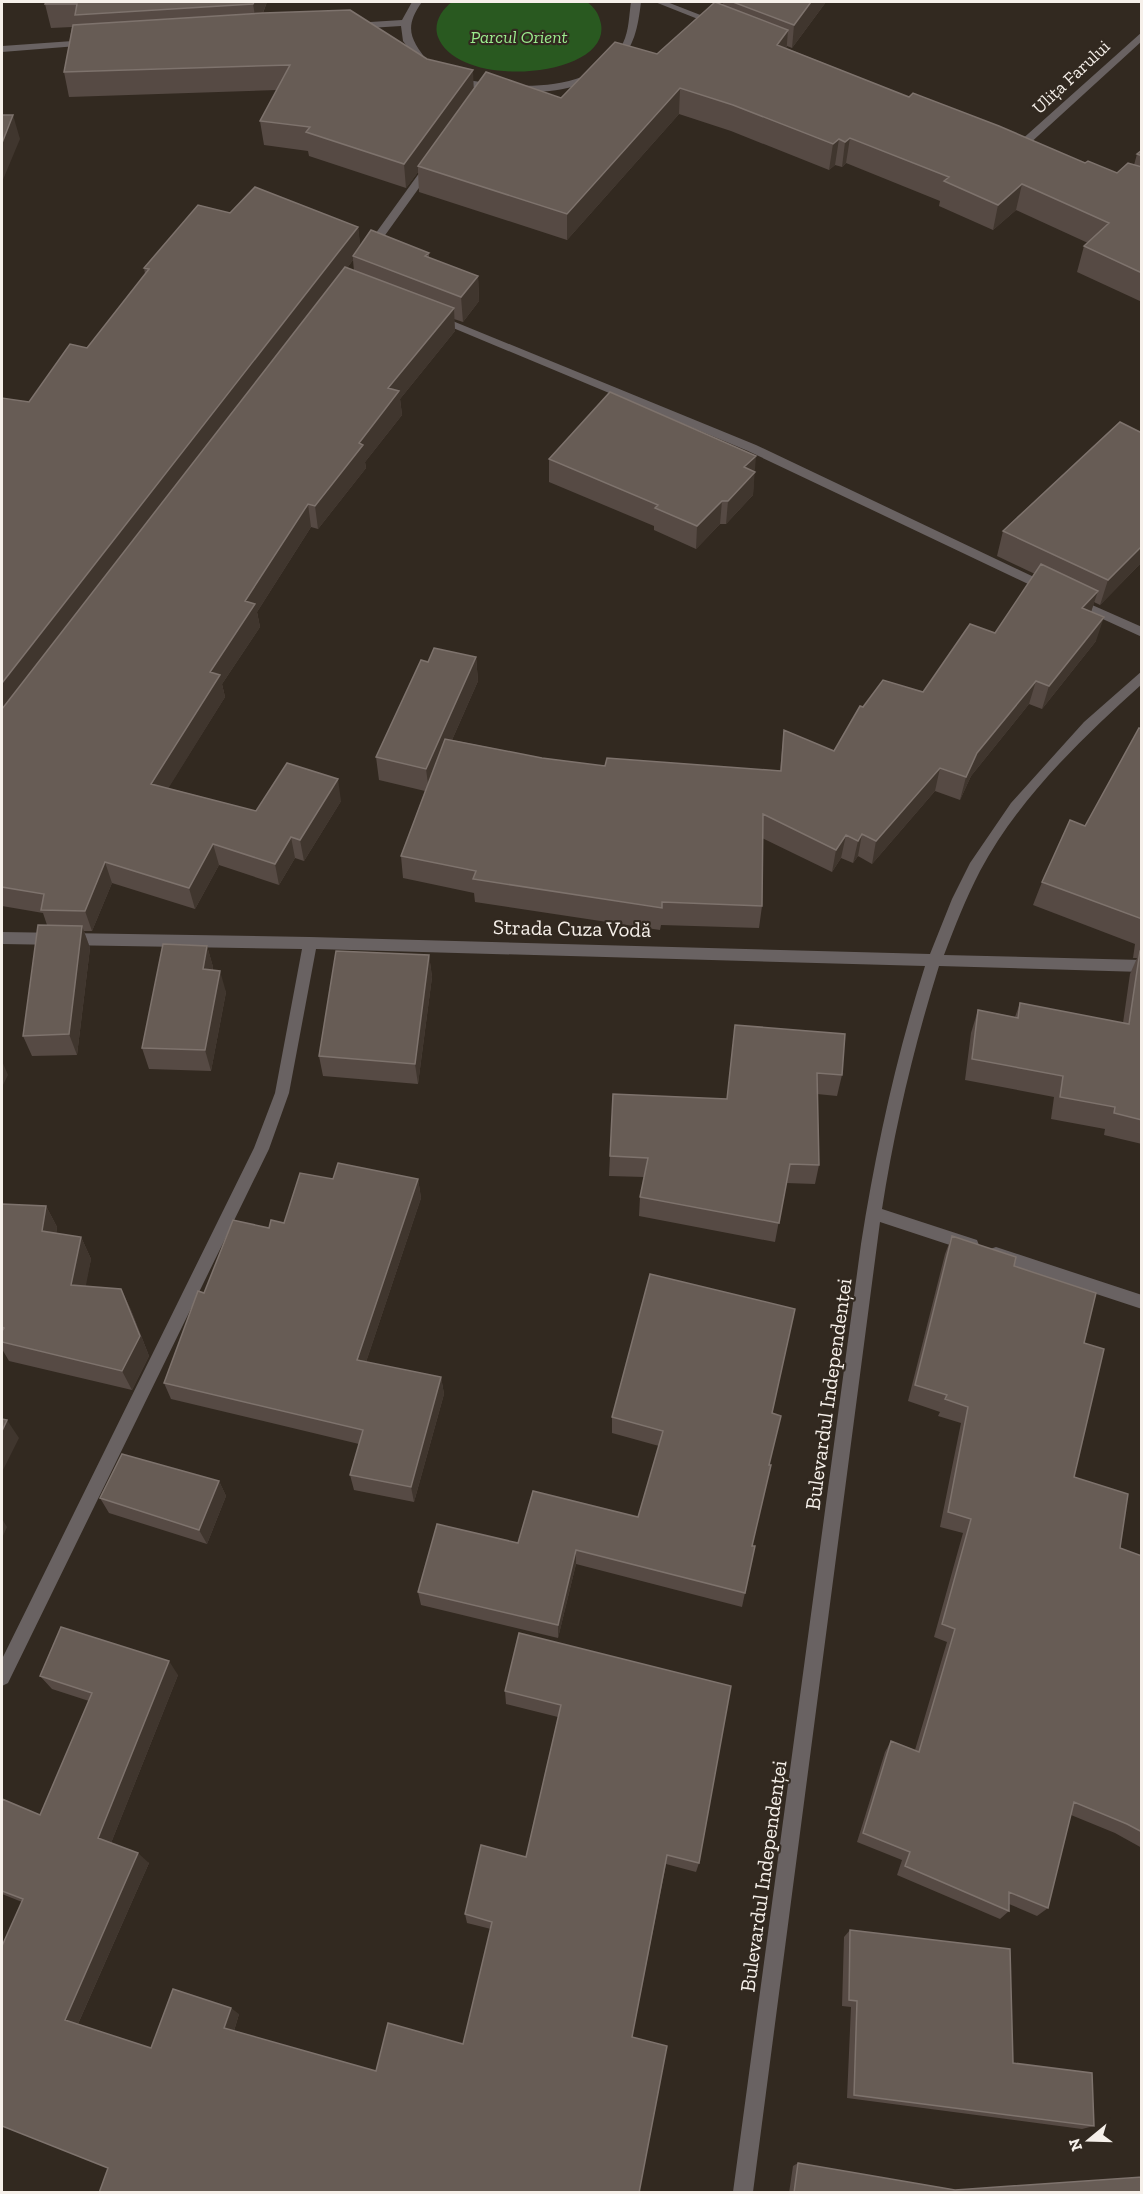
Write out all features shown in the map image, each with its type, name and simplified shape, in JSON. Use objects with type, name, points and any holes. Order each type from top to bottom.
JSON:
[{"type":"street","points":[[417,2],[405,23],[407,43],[415,55],[432,69]]},
{"type":"street","points":[[447,77],[484,93],[547,88],[570,83],[600,70],[618,56],[626,45],[636,2]]},
{"type":"street","points":[[660,2],[726,27]]},
{"type":"street","points":[[345,27],[405,23]]},
{"type":"street","name":"Ulița Farului","points":[[1023,144],[1142,34]]},
{"type":"street","points":[[2,49],[96,43]]},
{"type":"street","points":[[1012,140],[1034,148]]},
{"type":"street","points":[[359,264],[440,153]]},
{"type":"street","points":[[423,312],[752,448],[1142,633]]},
{"type":"street","name":"Bulevardul Independenței","points":[[743,2193],[875,1213],[906,1048],[934,958],[960,896],[989,843],[1024,796],[1070,744],[1142,676]]},
{"type":"street","name":"Strada Cuza Vodă","points":[[2,938],[934,958],[1142,966]]},
{"type":"street","points":[[2,1677],[261,1149],[282,1093],[310,943]]},
{"type":"street","points":[[875,1213],[1142,1302]]},
{"type":"green space","name":"Parcul Orient","points":[[452,2],[587,2],[600,20],[598,42],[583,56],[559,66],[531,71],[501,71],[473,65],[451,54],[438,37],[439,18]]},
{"type":"building","points":[[46,2],[254,2],[253,4],[75,15],[77,4],[45,4]]},
{"type":"building","points":[[715,2],[788,30],[777,45],[909,97],[913,93],[999,126],[1085,163],[1088,161],[1117,173],[1128,163],[1142,167],[1142,273],[1084,246],[1109,223],[1022,184],[998,205],[944,181],[949,177],[850,138],[845,142],[839,139],[833,144],[733,105],[680,88],[567,214],[418,166],[486,72],[561,98],[615,42],[657,54]]},
{"type":"building","points":[[733,2],[811,2],[794,25]]},
{"type":"building","points":[[350,10],[427,59],[473,70],[404,164],[306,132],[310,127],[260,121],[290,65],[64,72],[73,25]]},
{"type":"building","points":[[2,115],[13,115],[2,143]]},
{"type":"building","points":[[255,187],[358,227],[2,683],[2,398],[29,402],[70,344],[87,348],[149,269],[144,268],[198,205],[230,213]]},
{"type":"building","points":[[371,230],[429,253],[425,256],[478,276],[461,297],[353,256]]},
{"type":"building","points":[[345,267],[454,308],[388,388],[399,391],[359,443],[363,445],[315,506],[308,504],[245,601],[255,604],[210,672],[220,675],[151,784],[256,811],[287,763],[338,779],[300,840],[291,837],[275,864],[213,844],[189,888],[105,862],[85,911],[41,910],[44,894],[2,887],[2,709]]},
{"type":"building","points":[[610,392],[756,456],[744,467],[755,472],[728,501],[722,501],[697,526],[655,508],[658,505],[549,459]]},
{"type":"building","points":[[1120,422],[1142,433],[1142,546],[1108,580],[1003,531]]},
{"type":"building","points":[[1041,564],[1098,591],[1082,608],[1104,617],[1049,686],[1036,681],[977,753],[966,777],[940,768],[876,841],[862,834],[858,841],[846,835],[836,850],[763,814],[762,906],[662,902],[662,908],[473,879],[476,871],[401,856],[445,739],[542,758],[605,766],[607,758],[781,771],[784,730],[834,751],[860,706],[863,707],[883,680],[923,692],[970,624],[995,633]]},
{"type":"building","points":[[434,648],[476,657],[426,769],[376,757],[421,660],[428,662]]},
{"type":"building","points":[[1139,728],[1142,729],[1142,919],[1042,882],[1070,820],[1085,826]]},
{"type":"building","points":[[38,925],[82,926],[69,1034],[23,1036]]},
{"type":"building","points":[[163,944],[207,946],[203,969],[220,971],[205,1050],[142,1048]]},
{"type":"building","points":[[336,951],[429,955],[415,1064],[319,1056]]},
{"type":"building","points":[[1140,951],[1142,951],[1142,1120],[1114,1113],[1115,1107],[1060,1097],[1063,1076],[972,1059],[978,1010],[1018,1018],[1020,1003],[1129,1024]]},
{"type":"building","points":[[735,1025],[845,1034],[842,1075],[817,1073],[819,1165],[790,1164],[779,1223],[640,1197],[648,1158],[610,1156],[613,1094],[727,1099]]},
{"type":"building","points":[[338,1163],[418,1179],[357,1360],[441,1377],[411,1487],[350,1475],[363,1430],[164,1383],[198,1291],[204,1293],[233,1220],[269,1228],[271,1220],[284,1223],[300,1173],[333,1179]]},
{"type":"building","points":[[2,1204],[46,1206],[42,1231],[81,1237],[71,1285],[121,1289],[140,1336],[122,1371],[2,1342],[4,1328],[2,1327]]},
{"type":"building","points":[[952,1236],[1016,1257],[1014,1266],[1096,1293],[1084,1343],[1104,1349],[1074,1477],[1128,1494],[1120,1548],[1142,1556],[1142,1832],[1074,1802],[1048,1908],[1009,1892],[1009,1911],[905,1866],[910,1852],[863,1833],[891,1741],[919,1752],[955,1629],[942,1624],[971,1519],[948,1512],[968,1407],[945,1399],[947,1395],[915,1385]]},
{"type":"building","points":[[650,1274],[795,1309],[772,1413],[781,1416],[752,1546],[755,1546],[745,1593],[576,1550],[558,1625],[418,1592],[437,1524],[518,1543],[533,1491],[638,1517],[663,1431],[612,1417]]},
{"type":"building","points":[[2,1419],[7,1420],[2,1431]]},
{"type":"building","points":[[122,1454],[219,1481],[199,1530],[100,1498]]},
{"type":"building","points":[[61,1627],[169,1661],[98,1838],[138,1853],[65,2020],[151,2048],[173,1989],[231,2008],[224,2028],[376,2071],[388,2023],[463,2044],[492,1922],[465,1914],[481,1845],[526,1857],[561,1705],[505,1691],[519,1633],[731,1686],[699,1863],[667,1855],[632,2037],[667,2046],[639,2193],[99,2193],[108,2168],[2,2126],[2,1946],[23,1899],[2,1891],[2,1799],[40,1815],[92,1693],[40,1676]]},
{"type":"building","points":[[850,1930],[1010,1949],[1013,2063],[1092,2073],[1094,2126],[854,2095],[857,2001],[849,2000]]},
{"type":"building","points":[[798,2163],[955,2190],[1142,2177],[1142,2193],[794,2193]]}]
